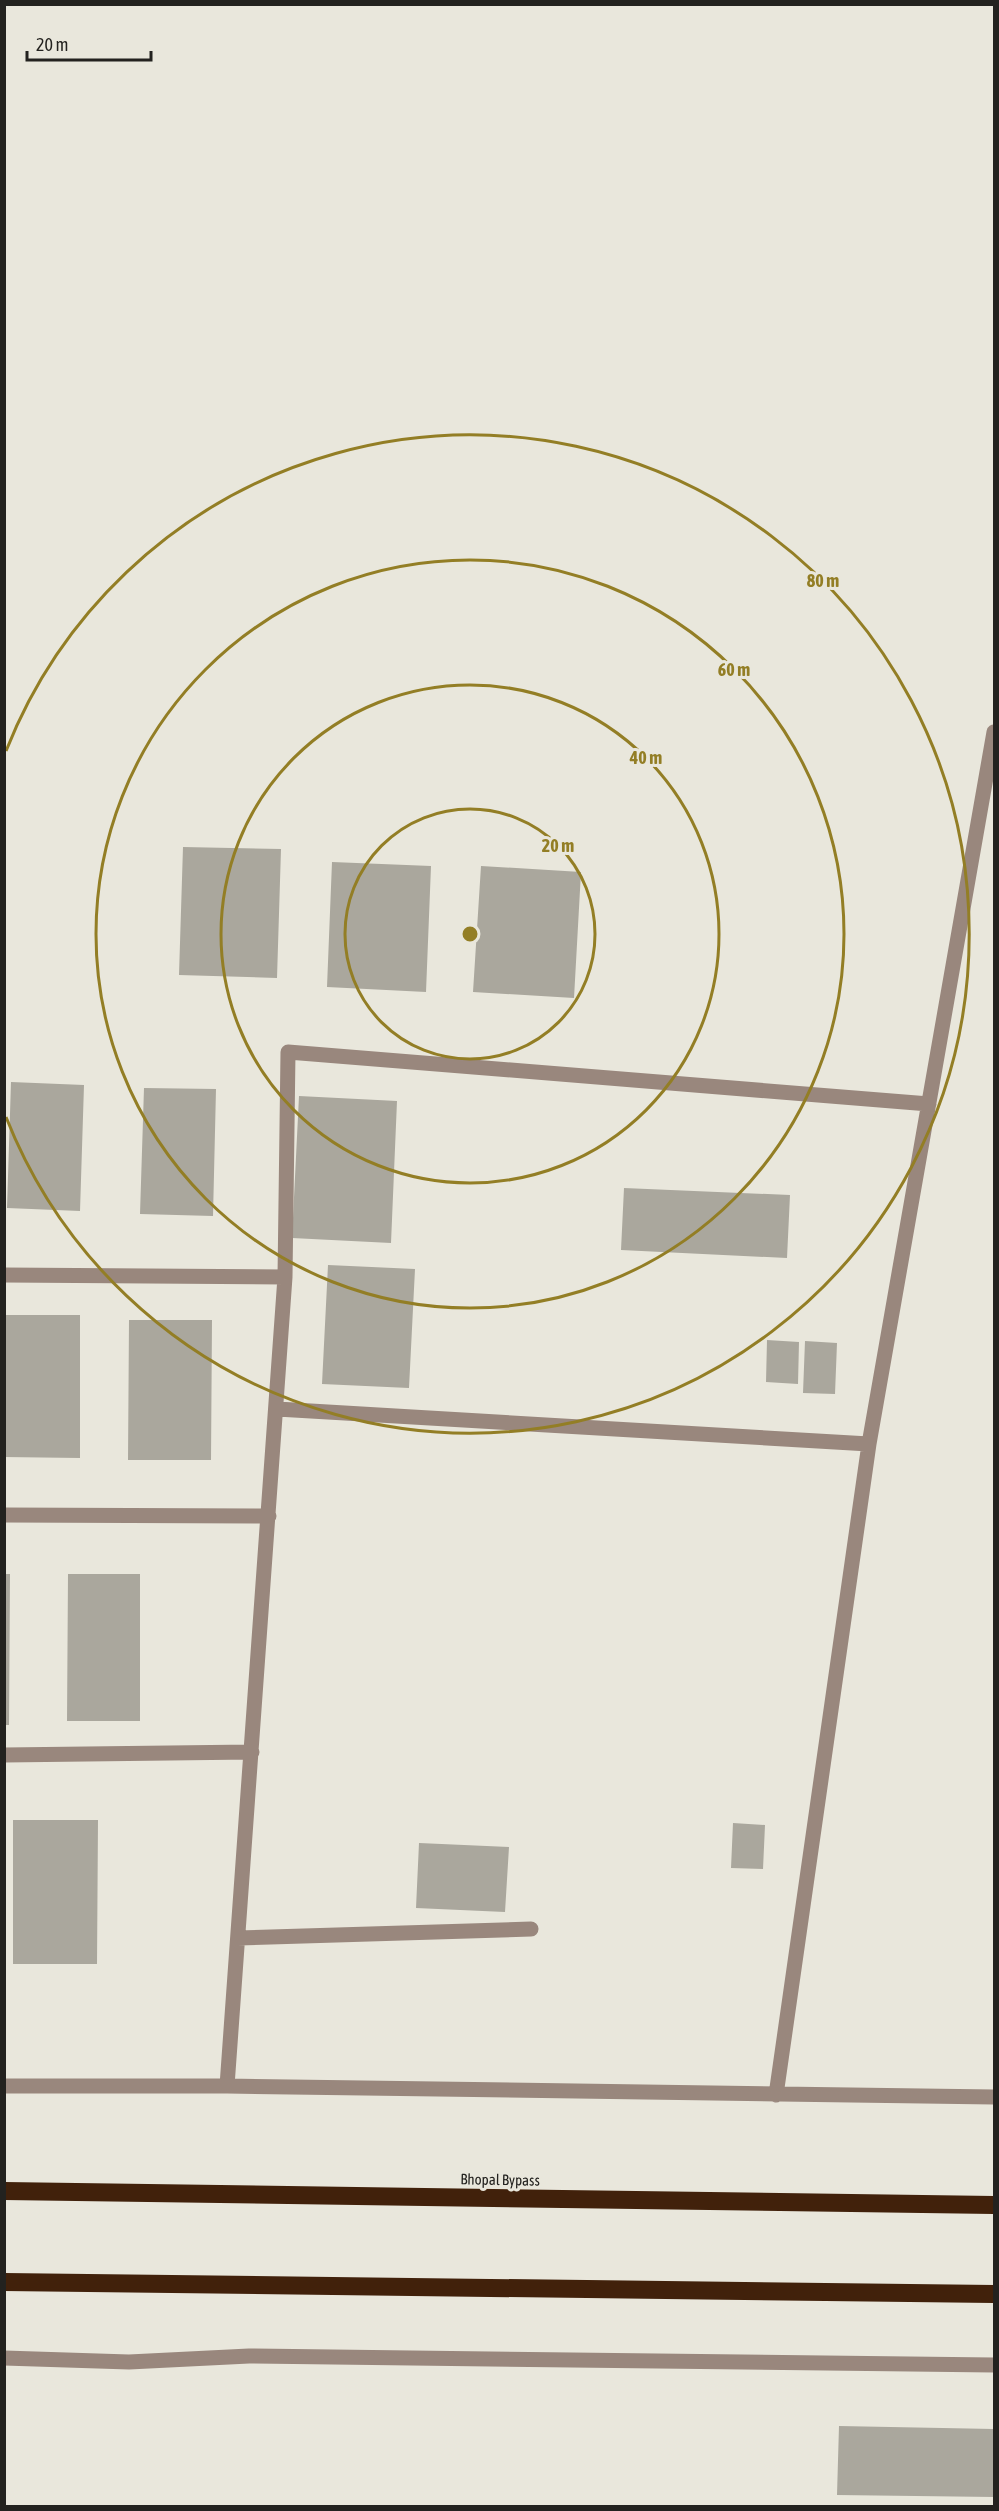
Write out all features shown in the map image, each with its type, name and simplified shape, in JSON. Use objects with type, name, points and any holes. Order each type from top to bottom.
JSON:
[{"type":"highway","name":"Bhopal Bypass","points":[[4,2191],[994,2205]]},
{"type":"highway","points":[[4,2282],[994,2294]]},
{"type":"street","points":[[776,2095],[869,1444],[994,732]]},
{"type":"street","points":[[227,2086],[285,1277],[288,1052],[929,1104]]},
{"type":"street","points":[[4,1275],[285,1277]]},
{"type":"street","points":[[277,1409],[869,1444]]},
{"type":"street","points":[[4,1515],[269,1516]]},
{"type":"street","points":[[4,1755],[252,1752]]},
{"type":"street","points":[[238,1938],[531,1929]]},
{"type":"street","points":[[4,2086],[227,2086],[994,2097]]},
{"type":"street","points":[[4,2358],[129,2362],[249,2356],[994,2365]]},
{"type":"building","points":[[183,847],[281,849],[277,978],[179,975]]},
{"type":"building","points":[[332,862],[431,866],[426,992],[327,987]]},
{"type":"building","points":[[481,866],[581,872],[574,998],[473,992]]},
{"type":"building","points":[[11,1082],[84,1085],[80,1211],[7,1208]]},
{"type":"building","points":[[144,1088],[216,1089],[213,1216],[140,1214]]},
{"type":"building","points":[[299,1096],[397,1101],[391,1243],[292,1238]]},
{"type":"building","points":[[624,1188],[790,1195],[787,1258],[621,1250]]},
{"type":"building","points":[[328,1265],[415,1269],[409,1388],[322,1384]]},
{"type":"building","points":[[4,1315],[80,1315],[80,1458],[4,1457]]},
{"type":"building","points":[[129,1320],[212,1320],[211,1460],[128,1460]]},
{"type":"building","points":[[767,1340],[799,1342],[798,1384],[766,1382]]},
{"type":"building","points":[[805,1341],[837,1343],[835,1394],[803,1393]]},
{"type":"building","points":[[5,1574],[10,1574],[9,1725],[5,1725]]},
{"type":"building","points":[[68,1574],[140,1574],[140,1721],[67,1721]]},
{"type":"building","points":[[13,1820],[98,1820],[97,1964],[13,1964]]},
{"type":"building","points":[[733,1823],[765,1825],[763,1869],[731,1868]]},
{"type":"building","points":[[419,1843],[509,1847],[505,1912],[416,1908]]},
{"type":"building","points":[[839,2426],[994,2429],[994,2497],[837,2495]]}]
